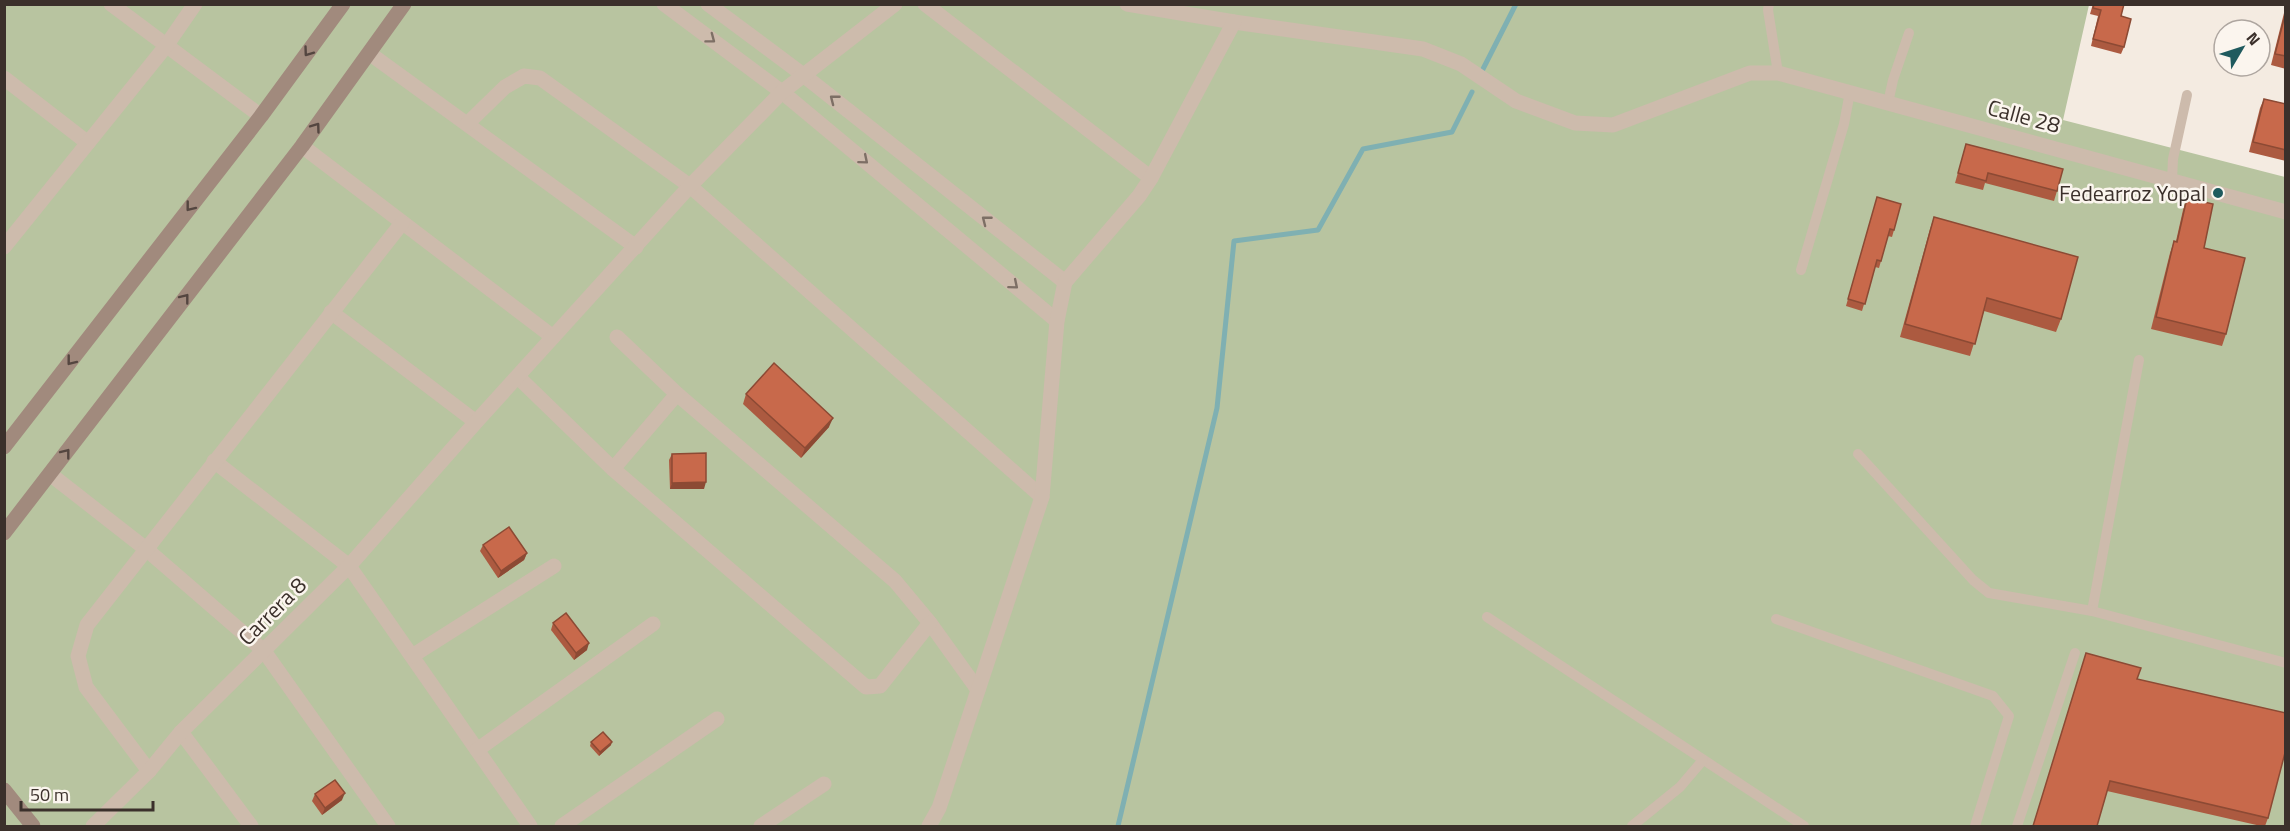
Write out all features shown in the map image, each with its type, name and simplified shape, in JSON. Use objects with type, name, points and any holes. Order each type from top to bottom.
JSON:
[{"type":"main road","points":[[4,447],[261,116],[343,4]]},
{"type":"main road","points":[[4,532],[302,146],[404,4]]},
{"type":"main road","points":[[4,790],[33,826]]},
{"type":"street","points":[[111,4],[261,116]]},
{"type":"street","points":[[4,247],[166,46],[195,4]]},
{"type":"street","points":[[664,4],[782,92],[1057,321]]},
{"type":"street","points":[[708,4],[802,74],[1065,282]]},
{"type":"street","name":"Carrera 8","points":[[93,826],[149,771],[181,732],[350,566],[476,422],[690,186],[802,74],[894,4]]},
{"type":"street","points":[[924,4],[1151,178]]},
{"type":"street","points":[[928,826],[939,808],[1042,497],[1057,321],[1065,282],[1139,196],[1151,178],[1234,22],[1127,4]]},
{"type":"street","name":"Calle 28","points":[[1234,22],[1423,49],[1461,64],[1516,101],[1575,123],[1613,125],[1750,73],[1778,73],[2286,212]]},
{"type":"street","points":[[369,53],[636,247]]},
{"type":"street","points":[[467,124],[505,87],[524,76],[540,78],[690,186],[1042,497]]},
{"type":"street","points":[[4,78],[88,143]]},
{"type":"street","points":[[302,146],[553,337]]},
{"type":"street","points":[[149,771],[86,687],[78,656],[87,625],[402,222]]},
{"type":"street","points":[[331,312],[476,422]]},
{"type":"street","points":[[617,337],[677,394],[895,580],[930,623],[978,690]]},
{"type":"street","points":[[518,377],[613,470],[866,687],[880,686],[930,623]]},
{"type":"street","points":[[613,470],[677,394]]},
{"type":"street","points":[[214,461],[350,566],[530,826]]},
{"type":"street","points":[[50,474],[146,549],[264,651],[388,826]]},
{"type":"street","points":[[412,656],[554,566]]},
{"type":"street","points":[[477,750],[653,624]]},
{"type":"street","points":[[562,826],[717,719]]},
{"type":"street","points":[[181,732],[251,826]]},
{"type":"street","points":[[760,826],[824,784]]},
{"type":"lane","points":[[1769,4],[1778,73]]},
{"type":"lane","points":[[1888,103],[1893,80],[1909,33]]},
{"type":"lane","points":[[1801,270],[1844,124],[1850,92]]},
{"type":"lane","points":[[2172,180],[2173,159],[2187,95]]},
{"type":"lane","points":[[2092,611],[2139,360]]},
{"type":"lane","points":[[1858,454],[1973,580],[1989,593],[2092,611],[2286,663]]},
{"type":"lane","points":[[1487,617],[1804,826]]},
{"type":"lane","points":[[1776,619],[1993,696],[2009,716],[1975,826]]},
{"type":"lane","points":[[2017,826],[2075,653]]},
{"type":"lane","points":[[1632,826],[1680,788],[1703,760]]},
{"type":"green space","points":[[5,5],[2089,5],[2063,120],[2285,177],[2285,826],[5,826]]},
{"type":"building","points":[[2094,4],[2124,4],[2121,16],[2131,19],[2124,47],[2093,39],[2101,10],[2093,8]]},
{"type":"building","points":[[2286,11],[2286,56],[2275,54]]},
{"type":"building","points":[[2264,99],[2286,104],[2286,150],[2253,142]]},
{"type":"building","points":[[1966,144],[2063,169],[2057,191],[1988,173],[1986,181],[1958,173]]},
{"type":"building","points":[[1877,197],[1901,204],[1894,230],[1890,229],[1881,261],[1877,260],[1865,304],[1848,299]]},
{"type":"building","points":[[2187,198],[2213,204],[2204,248],[2245,258],[2226,334],[2156,317]]},
{"type":"building","points":[[1934,217],[2078,257],[2061,319],[1987,298],[1975,344],[1905,324]]},
{"type":"building","points":[[774,363],[833,418],[805,448],[746,394]]},
{"type":"building","points":[[706,453],[706,482],[672,483],[672,454]]},
{"type":"building","points":[[509,527],[527,553],[501,571],[483,545]]},
{"type":"building","points":[[566,613],[589,643],[576,653],[553,623]]},
{"type":"building","points":[[2086,653],[2141,668],[2137,679],[2286,713],[2286,749],[2268,818],[2110,781],[2097,826],[2033,826]]},
{"type":"building","points":[[603,732],[612,742],[600,752],[591,742]]},
{"type":"building","points":[[335,780],[345,793],[325,808],[315,794]]},
{"type":"waterway","points":[[1482,71],[1516,4]]},
{"type":"waterway","points":[[1118,826],[1217,408],[1234,241],[1318,230],[1363,149],[1452,132],[1472,92]]},
{"type":"place","name":"Fedearroz Yopal","points":[[2218,193]]}]
